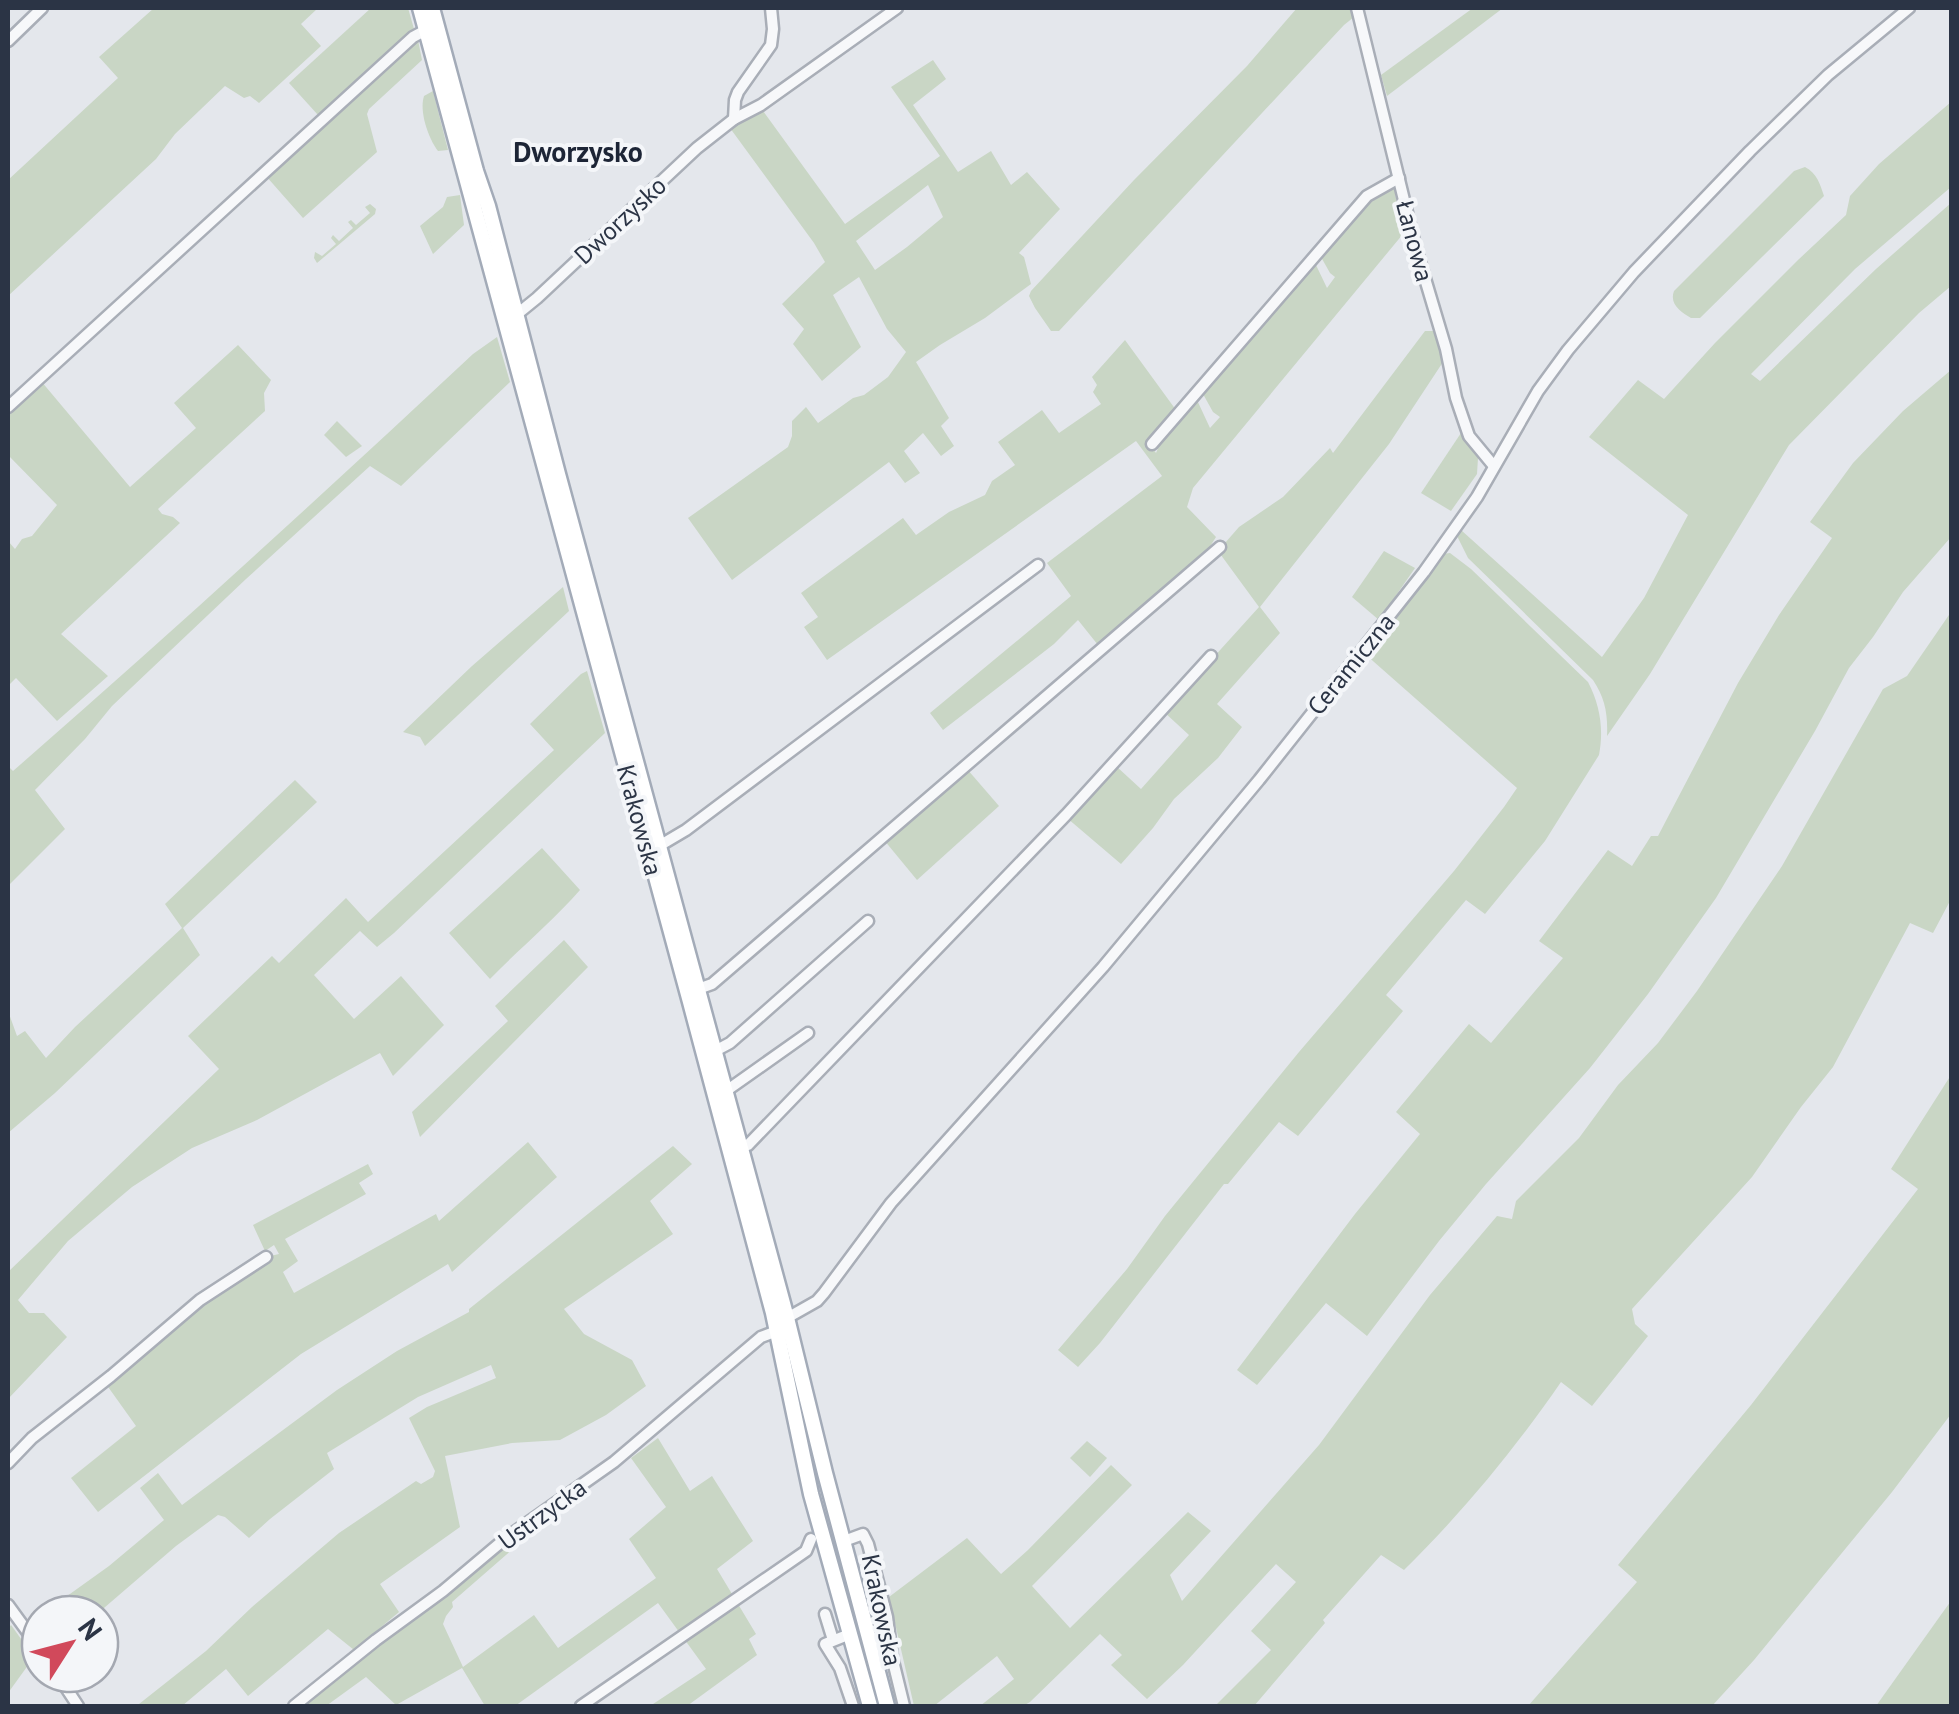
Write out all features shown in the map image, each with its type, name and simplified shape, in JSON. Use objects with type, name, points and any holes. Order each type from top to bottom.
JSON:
[{"type":"main road","name":"Krakowska","points":[[420,8],[659,846],[888,1706]]},
{"type":"main road","name":"Krakowska","points":[[432,8],[777,1331],[801,1452],[870,1706]]},
{"type":"street","points":[[8,41],[42,8]]},
{"type":"street","points":[[734,119],[738,92],[771,45],[771,8]]},
{"type":"street","name":"Dworzysko","points":[[510,315],[537,298],[734,119],[897,8]]},
{"type":"street","name":"Łanowa","points":[[1357,8],[1456,398],[1469,436],[1493,464]]},
{"type":"street","name":"Ceramiczna","points":[[787,1318],[817,1301],[891,1203],[1103,966],[1259,780],[1424,572],[1476,496],[1538,391],[1634,272],[1828,75],[1909,8]]},
{"type":"street","points":[[8,408],[412,37],[426,30]]},
{"type":"street","points":[[1152,444],[1367,196],[1399,178]]},
{"type":"street","points":[[698,989],[712,984],[1220,547]]},
{"type":"street","points":[[659,846],[686,830],[1038,565]]},
{"type":"street","points":[[742,1148],[1066,815],[1210,656]]},
{"type":"street","points":[[715,1051],[730,1043],[868,920]]},
{"type":"street","points":[[726,1091],[808,1034]]},
{"type":"street","points":[[8,1462],[200,1300],[266,1258]]},
{"type":"street","name":"Ustrzycka","points":[[294,1706],[506,1538],[614,1462],[761,1337],[777,1331],[787,1318]]},
{"type":"street","name":"Krakowska","points":[[844,1541],[863,1534],[868,1544],[904,1706]]},
{"type":"street","points":[[581,1706],[806,1550],[811,1539]]},
{"type":"street","points":[[825,1614],[833,1640]]},
{"type":"street","name":"Krakowska","points":[[850,1634],[824,1644],[840,1668],[853,1706]]},
{"type":"green space","points":[[154,8],[318,8],[301,24],[321,46],[259,103],[225,86],[175,134],[156,159],[8,296],[8,180],[118,78],[99,57]]},
{"type":"green space","points":[[371,8],[408,8],[414,29],[318,115],[289,83]]},
{"type":"green space","points":[[1297,8],[1352,8],[1354,17],[1059,331],[1051,331],[1029,296],[1031,291],[1247,66]]},
{"type":"green space","points":[[1473,8],[1503,8],[1387,96],[1381,75]]},
{"type":"green space","points":[[418,40],[422,60],[367,114],[377,152],[303,218],[266,176]]},
{"type":"green space","points":[[933,60],[946,79],[913,105],[958,172],[991,151],[1011,185],[1027,172],[1060,209],[1019,253],[1024,257],[1031,284],[916,362],[949,418],[941,426],[954,446],[941,456],[923,433],[904,451],[920,473],[905,483],[889,462],[732,580],[688,518],[788,447],[792,421],[806,407],[818,423],[888,377],[906,352],[887,329],[859,277],[833,295],[861,347],[822,381],[793,344],[804,329],[782,304],[825,262],[730,128],[761,108],[845,224],[940,156],[891,87]],"holes":[[[928,185],[943,217],[875,270],[856,241]]]},
{"type":"green space","points":[[433,91],[448,150],[438,151],[425,124],[424,96]]},
{"type":"green space","points":[[1951,102],[1951,187],[1855,269],[1751,374],[1760,381],[1951,203],[1951,286],[1919,313],[1789,445],[1650,674],[1607,736],[1605,706],[1593,680],[1468,558],[1457,536],[1461,530],[1602,657],[1644,598],[1688,515],[1589,437],[1638,380],[1664,399],[1715,343],[1846,215],[1850,196],[1879,164]]},
{"type":"green space","points":[[1805,167],[1815,176],[1824,196],[1700,318],[1691,318],[1680,310],[1673,300],[1674,291],[1794,171]]},
{"type":"green space","points":[[1394,188],[1403,234],[1193,488],[1187,507],[1216,537],[1209,548],[1098,645],[1078,620],[1054,644],[943,730],[930,713],[1071,596],[1047,563],[1162,476],[1136,441],[827,660],[804,627],[818,617],[801,593],[903,518],[916,535],[949,512],[985,495],[992,481],[1015,465],[998,442],[1042,410],[1059,433],[1101,404],[1093,392],[1097,385],[1092,377],[1125,340],[1176,410],[1146,439],[1156,453],[1197,400],[1210,428],[1220,417],[1203,394],[1315,263],[1327,288],[1335,277],[1321,257],[1366,205]]},
{"type":"green space","points":[[460,195],[464,225],[433,254],[420,226],[443,207],[447,197]]},
{"type":"green space","points":[[370,204],[376,209],[375,214],[317,263],[315,252],[322,256],[336,244],[333,235],[339,241],[353,228],[348,222],[356,225],[370,213],[365,207]]},
{"type":"green space","points":[[1425,331],[1435,331],[1443,362],[1389,444],[1260,607],[1280,633],[1217,704],[1242,727],[1218,758],[1174,799],[1121,864],[1067,818],[1116,766],[1141,789],[1189,735],[1164,712],[1259,607],[1218,551],[1239,527],[1283,497],[1330,448],[1333,453]]},
{"type":"green space","points":[[497,337],[510,382],[401,486],[370,466],[112,706],[35,790],[65,829],[8,886],[8,766],[13,771],[473,354]]},
{"type":"green space","points":[[238,345],[271,380],[264,393],[265,411],[158,509],[180,523],[61,634],[108,676],[57,721],[16,678],[8,686],[8,541],[15,549],[22,539],[32,536],[57,505],[8,455],[8,413],[41,381],[130,487],[196,428],[174,403]]},
{"type":"green space","points":[[1951,370],[1951,537],[1903,592],[1849,668],[1716,898],[1590,1068],[1486,1184],[1367,1336],[1326,1303],[1257,1385],[1237,1370],[1420,1134],[1396,1112],[1469,1024],[1491,1043],[1563,958],[1539,941],[1608,850],[1632,866],[1651,836],[1658,836],[1738,683],[1832,538],[1810,522],[1853,463],[1903,411]]},
{"type":"green space","points":[[337,421],[362,446],[346,457],[324,435]]},
{"type":"green space","points":[[1461,433],[1478,458],[1477,474],[1451,511],[1421,493]]},
{"type":"green space","points":[[1384,551],[1415,568],[1379,620],[1352,597]]},
{"type":"green space","points":[[1450,553],[1588,682],[1600,717],[1599,755],[1545,841],[1485,914],[1466,900],[1386,995],[1403,1011],[1298,1136],[1279,1122],[1224,1184],[1078,1367],[1058,1350],[1299,1052],[1454,871],[1517,788],[1365,654],[1443,554]]},
{"type":"green space","points":[[563,587],[569,611],[425,746],[420,737],[403,732],[472,666]]},
{"type":"green space","points":[[1951,612],[1951,899],[1933,933],[1910,923],[1833,1067],[1752,1177],[1632,1309],[1635,1324],[1648,1336],[1592,1406],[1561,1382],[1447,1526],[1404,1570],[1381,1555],[1254,1706],[1215,1706],[1271,1650],[1251,1631],[1296,1582],[1276,1564],[1147,1699],[1111,1665],[1122,1655],[1100,1634],[1023,1706],[980,1706],[1014,1679],[997,1656],[934,1706],[914,1706],[889,1597],[967,1538],[1001,1574],[1111,1465],[1132,1485],[1032,1586],[1070,1628],[1188,1512],[1211,1531],[1170,1575],[1182,1601],[1319,1445],[1430,1295],[1497,1216],[1512,1219],[1516,1201],[1579,1138],[1618,1085],[1658,1043],[1782,866],[1883,689],[1907,676]]},
{"type":"green space","points":[[587,671],[605,733],[394,933],[377,947],[360,931],[314,975],[354,1019],[401,976],[444,1025],[393,1076],[380,1053],[257,1120],[192,1148],[132,1187],[68,1241],[18,1300],[29,1313],[44,1313],[67,1337],[8,1399],[8,1272],[219,1069],[188,1036],[272,956],[279,963],[346,898],[368,922],[554,750],[530,724]]},
{"type":"green space","points":[[967,769],[999,806],[917,880],[884,840]]},
{"type":"green space","points":[[295,780],[317,802],[183,928],[200,955],[8,1133],[8,1011],[17,1036],[25,1031],[46,1058],[182,928],[165,904]]},
{"type":"green space","points":[[542,848],[580,890],[490,979],[449,933]]},
{"type":"green space","points":[[564,940],[588,967],[420,1137],[412,1112],[508,1021],[495,1006]]},
{"type":"green space","points":[[1951,1075],[1951,1414],[1892,1492],[1712,1706],[1528,1706],[1637,1582],[1618,1565],[1751,1405],[1918,1189],[1891,1169]]},
{"type":"green space","points":[[528,1142],[557,1177],[452,1272],[448,1264],[301,1354],[98,1512],[71,1478],[136,1426],[106,1384],[192,1312],[266,1257],[279,1254],[274,1245],[265,1251],[253,1225],[368,1164],[373,1174],[359,1183],[366,1194],[285,1239],[298,1261],[283,1272],[294,1293],[436,1214],[439,1221]]},
{"type":"green space","points":[[673,1146],[692,1164],[650,1201],[673,1234],[564,1309],[584,1334],[632,1360],[646,1386],[606,1415],[560,1440],[512,1443],[445,1456],[460,1527],[380,1584],[399,1612],[354,1650],[328,1629],[248,1696],[226,1669],[182,1706],[141,1706],[339,1533],[416,1481],[421,1484],[433,1477],[435,1471],[409,1418],[496,1378],[491,1365],[418,1397],[327,1453],[334,1469],[249,1538],[218,1515],[120,1594],[70,1594],[164,1520],[140,1488],[158,1473],[182,1505],[337,1390],[469,1309]]},
{"type":"green space","points":[[658,1438],[690,1491],[712,1476],[753,1541],[717,1569],[756,1634],[749,1639],[757,1655],[687,1706],[650,1706],[706,1669],[658,1603],[515,1706],[485,1706],[462,1668],[396,1705],[366,1677],[326,1706],[302,1706],[509,1544],[513,1549],[452,1602],[443,1624],[463,1667],[534,1615],[558,1648],[656,1578],[629,1539],[666,1507],[631,1458]]},
{"type":"green space","points":[[1087,1441],[1107,1458],[1090,1477],[1070,1458]]},
{"type":"green space","points":[[1951,1601],[1951,1706],[1876,1706],[1943,1612]]},
{"type":"green space","points":[[11,1625],[20,1638],[20,1676],[8,1693]]},
{"type":"district","name":"Dworzysko","points":[[578,151]]}]
